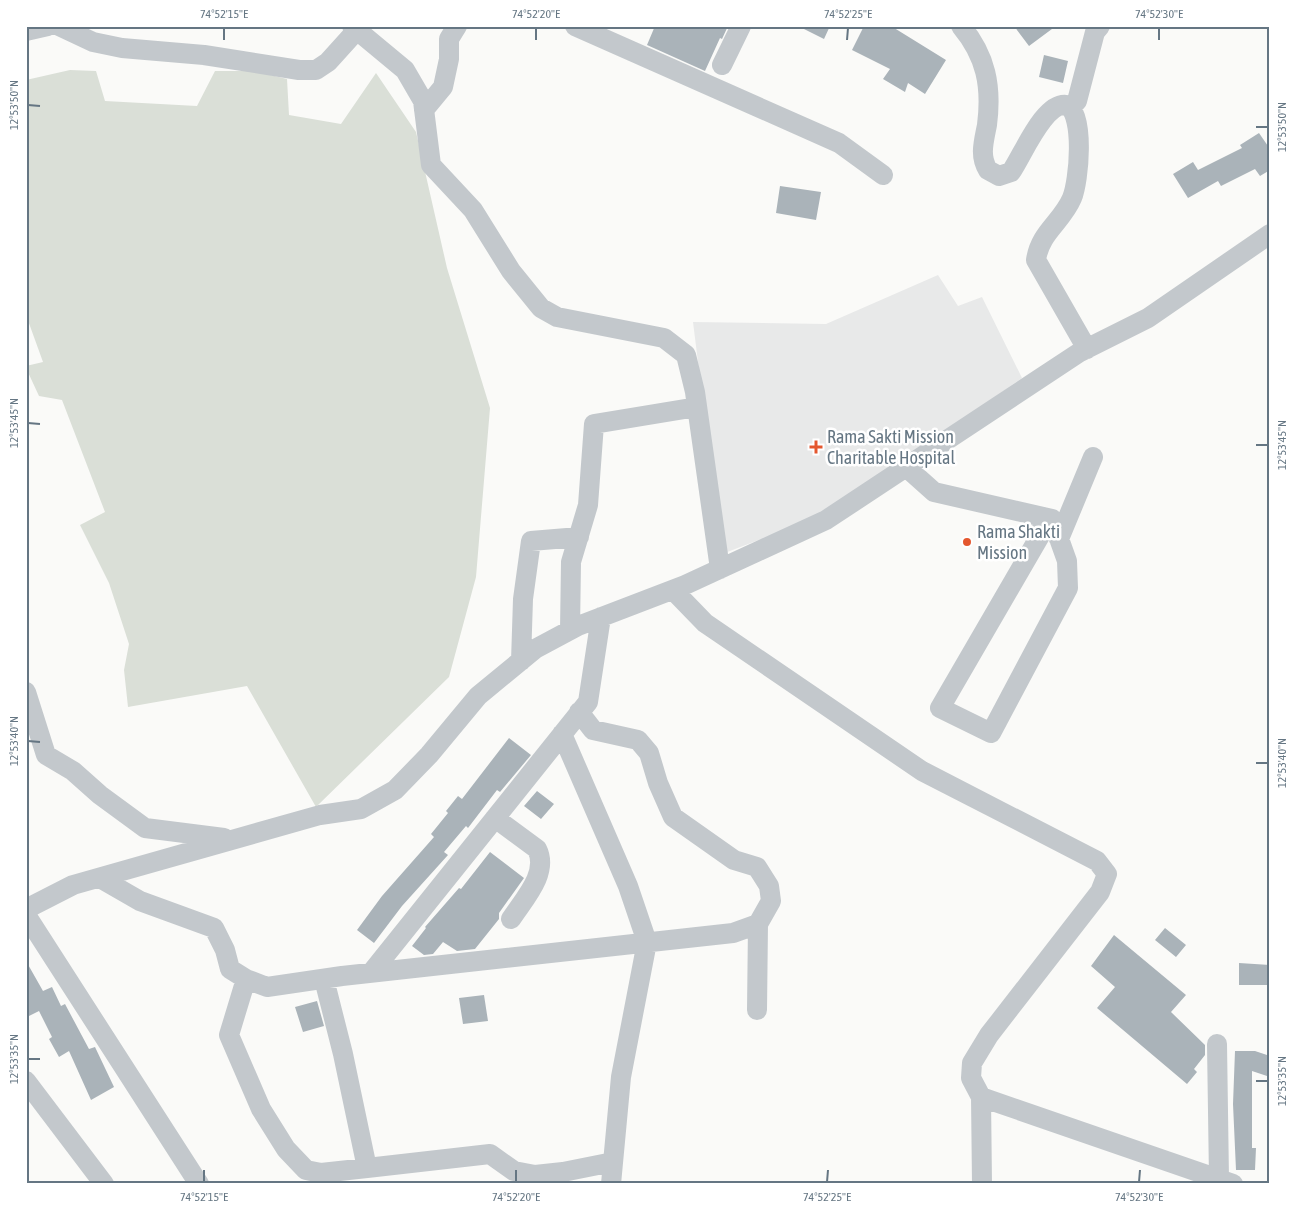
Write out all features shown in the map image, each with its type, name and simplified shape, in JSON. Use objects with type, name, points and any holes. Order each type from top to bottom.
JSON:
[{"type":"street","points":[[26,30],[48,26]]},
{"type":"street","points":[[59,26],[93,42],[122,48],[228,57],[299,70],[316,70],[328,62],[354,28],[405,70],[423,102],[431,165],[472,210],[511,270],[541,308],[557,317],[664,338],[686,355],[697,407],[720,569]]},
{"type":"street","points":[[424,110],[443,87],[449,59],[449,39],[457,26]]},
{"type":"street","points":[[575,26],[839,143],[883,175]]},
{"type":"street","points":[[722,66],[741,26]]},
{"type":"street","points":[[961,26],[980,54],[989,84],[982,155],[988,170],[994,175],[999,176],[1011,172],[1036,128],[1048,112],[1060,104],[1071,107]]},
{"type":"street","points":[[1071,107],[1077,101],[1095,32],[1100,26]]},
{"type":"street","points":[[1071,107],[1078,135],[1077,181],[1072,198],[1039,243],[1036,260],[1086,349]]},
{"type":"street","points":[[26,909],[73,886],[320,815],[361,809],[395,790],[429,755],[478,696],[535,649],[570,630],[673,590],[826,520],[1086,349],[1148,318],[1270,234]]},
{"type":"street","points":[[570,630],[571,562],[588,505],[594,424],[697,407]]},
{"type":"street","points":[[1059,539],[1093,457]]},
{"type":"street","points":[[906,467],[934,492],[1044,517],[1052,519],[1067,561],[1068,588],[991,733],[940,708],[1041,534],[1044,517]]},
{"type":"street","points":[[521,661],[523,599],[531,541],[579,536]]},
{"type":"street","points":[[673,590],[705,624],[922,771],[1097,861],[1107,874],[1100,892],[989,1035],[972,1062],[971,1078],[981,1098],[982,1184]]},
{"type":"street","points":[[370,973],[588,702],[601,617]]},
{"type":"street","points":[[26,692],[46,754],[72,771],[100,795],[145,828],[189,835],[238,839]]},
{"type":"street","points":[[580,712],[594,730],[638,740],[648,753],[658,783],[673,817],[734,860],[758,868],[769,886],[772,901],[758,924],[757,1010]]},
{"type":"street","points":[[562,734],[628,886],[647,942],[621,1077],[611,1184]]},
{"type":"street","points":[[494,818],[537,849],[540,855],[539,875],[511,919]]},
{"type":"street","points":[[100,878],[140,901],[214,928],[225,950],[230,970],[246,979],[268,987],[370,973],[733,933],[758,924]]},
{"type":"street","points":[[26,915],[199,1184]]},
{"type":"street","points":[[246,979],[229,1035],[261,1109],[281,1142],[296,1162],[306,1170],[322,1173],[490,1154],[514,1171],[535,1175],[563,1172],[613,1162]]},
{"type":"street","points":[[324,979],[343,1054],[367,1168]]},
{"type":"street","points":[[981,1098],[1226,1181],[1217,1044]]},
{"type":"street","points":[[26,1080],[104,1184]]},
{"type":"shaded area","points":[[70,70],[96,71],[105,101],[197,106],[215,71],[254,71],[287,79],[289,115],[341,124],[376,73],[416,132],[447,268],[490,408],[476,577],[449,677],[316,807],[247,686],[128,707],[124,670],[129,644],[109,583],[80,525],[105,512],[62,400],[39,396],[26,368],[26,366],[43,362],[26,315],[26,80]]},
{"type":"shaded area","name":"Rama Sakti Mission Charitable Hospital","points":[[938,275],[958,306],[982,297],[1022,378],[825,515],[722,554],[693,322],[826,324]]},
{"type":"building","points":[[655,26],[728,26],[722,39],[720,38],[705,71],[647,45]]},
{"type":"building","points":[[798,26],[830,26],[824,39]]},
{"type":"building","points":[[864,26],[891,26],[946,60],[925,94],[908,83],[905,92],[883,79],[890,69],[852,50]]},
{"type":"building","points":[[1014,26],[1056,26],[1029,46]]},
{"type":"building","points":[[1044,55],[1068,61],[1063,83],[1039,77]]},
{"type":"building","points":[[1259,133],[1270,149],[1270,170],[1260,176],[1255,169],[1221,186],[1218,181],[1188,198],[1173,174],[1193,162],[1198,170],[1242,148],[1240,145]]},
{"type":"building","points":[[780,186],[821,192],[816,220],[776,213]]},
{"type":"building","points":[[509,738],[531,755],[500,792],[497,790],[468,828],[466,826],[444,852],[448,855],[402,906],[374,943],[357,930],[382,896],[434,837],[431,834],[448,813],[446,811],[458,796],[462,799]]},
{"type":"building","points":[[537,791],[554,804],[541,819],[524,806]]},
{"type":"building","points":[[490,852],[524,878],[499,913],[499,919],[475,949],[457,951],[443,942],[433,954],[424,955],[412,946],[425,927],[459,888],[461,889]]},
{"type":"building","points":[[1165,928],[1186,945],[1176,957],[1155,940]]},
{"type":"building","points":[[1114,935],[1186,995],[1171,1012],[1205,1045],[1205,1055],[1194,1069],[1197,1072],[1187,1084],[1097,1008],[1115,987],[1091,966]]},
{"type":"building","points":[[26,961],[43,991],[52,987],[61,1006],[65,1004],[89,1049],[95,1047],[114,1087],[91,1100],[69,1051],[59,1057],[49,1039],[52,1037],[39,1011],[29,1016],[26,1011]]},
{"type":"building","points":[[1239,963],[1270,965],[1270,985],[1239,985]]},
{"type":"building","points":[[484,995],[488,1021],[463,1024],[459,998]]},
{"type":"building","points":[[317,1001],[324,1026],[303,1032],[295,1007]]},
{"type":"building","points":[[1235,1051],[1255,1051],[1270,1056],[1270,1077],[1252,1071],[1252,1148],[1256,1148],[1255,1170],[1236,1170],[1233,1104]]},
{"type":"place","name":"Rama Sakti Mission Charitable Hospital","points":[[816,447]]},
{"type":"place","name":"Rama Shakti Mission","points":[[967,542]]}]
